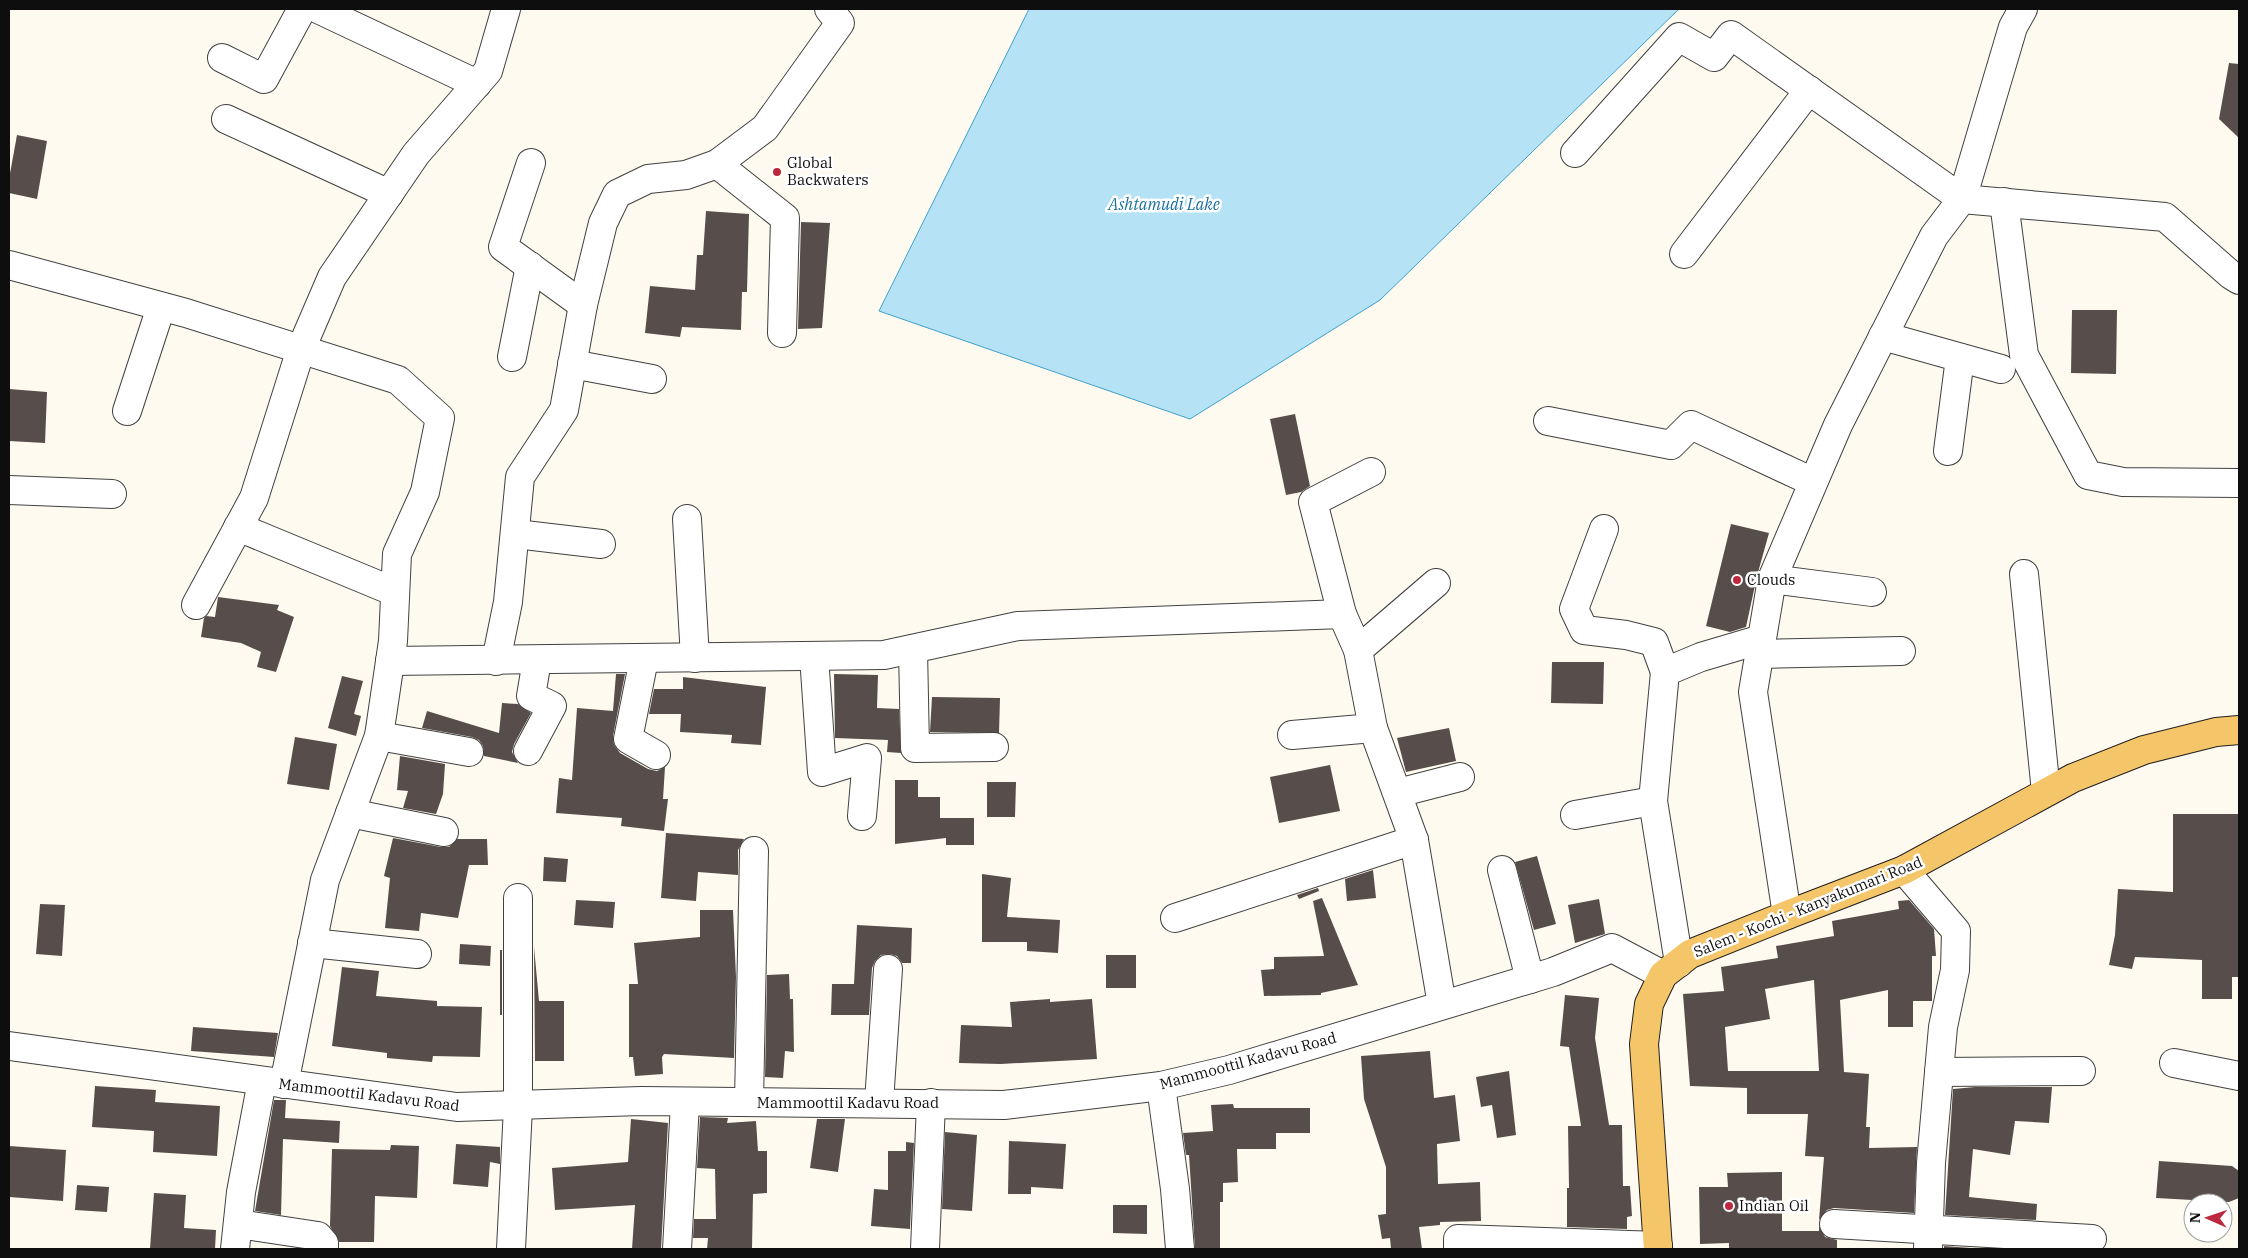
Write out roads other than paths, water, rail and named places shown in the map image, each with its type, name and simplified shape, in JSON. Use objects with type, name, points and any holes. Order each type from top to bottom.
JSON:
[{"type":"main road","name":"Salem - Kochi - Kanyakumari Road","points":[[1671,969],[1690,954],[1904,870],[2073,778],[2144,750],[2216,732],[2239,730]]},
{"type":"main road","points":[[1658,1248],[1644,1044],[1649,1004],[1671,969]]},
{"type":"street","points":[[222,58],[264,80],[302,9]]},
{"type":"street","points":[[318,9],[477,84]]},
{"type":"street","points":[[196,605],[254,498],[301,349],[332,276],[416,154],[488,71],[506,9]]},
{"type":"street","points":[[496,661],[508,602],[520,477],[564,410],[582,305],[603,223],[616,194],[648,179],[686,175],[718,164],[765,128],[840,23],[828,9]]},
{"type":"street","points":[[1786,915],[1753,692],[1772,579],[1838,425],[1934,236],[1962,199],[2013,27],[2023,9]]},
{"type":"street","points":[[1575,153],[1679,37],[1714,57],[1731,35],[1962,199],[2165,217],[2230,275],[2239,280]]},
{"type":"street","points":[[1684,254],[1808,90]]},
{"type":"street","points":[[226,119],[389,194]]},
{"type":"street","points":[[530,163],[503,247],[582,305]]},
{"type":"street","points":[[718,164],[785,218],[782,333]]},
{"type":"street","points":[[2004,202],[2024,355],[2088,475],[2123,482],[2239,483]]},
{"type":"street","points":[[9,265],[161,306],[398,380],[440,418],[425,492],[396,554],[390,661],[379,736],[324,880],[312,943],[241,1192],[236,1236],[318,1236],[324,1243],[324,1249]]},
{"type":"street","points":[[512,358],[530,266]]},
{"type":"street","points":[[127,411],[161,306]]},
{"type":"street","points":[[1883,336],[2001,369]]},
{"type":"street","points":[[1948,452],[1960,358]]},
{"type":"street","points":[[572,364],[652,379]]},
{"type":"street","points":[[1548,421],[1671,445],[1691,425],[1813,482]]},
{"type":"street","points":[[1371,472],[1313,502],[1342,614],[1358,650],[1373,728],[1414,840],[1442,1005]]},
{"type":"street","points":[[9,490],[112,494]]},
{"type":"street","points":[[687,519],[695,658]]},
{"type":"street","points":[[238,527],[395,592]]},
{"type":"street","points":[[1604,529],[1574,609],[1584,630],[1626,635],[1654,642],[1665,672],[1652,801],[1671,969]]},
{"type":"street","points":[[516,534],[601,544]]},
{"type":"street","points":[[2024,574],[2046,792]]},
{"type":"street","points":[[1772,579],[1872,592]]},
{"type":"street","points":[[1358,650],[1436,583]]},
{"type":"street","points":[[390,661],[884,655],[1018,626],[1342,614]]},
{"type":"street","points":[[1665,672],[1701,657],[1761,646],[1901,651]]},
{"type":"street","points":[[913,649],[914,748],[994,747]]},
{"type":"street","points":[[814,656],[822,772],[867,758],[862,816]]},
{"type":"street","points":[[644,658],[628,739],[656,755]]},
{"type":"street","points":[[528,751],[552,706],[531,696],[537,660]]},
{"type":"street","points":[[1292,735],[1373,728]]},
{"type":"street","points":[[379,736],[470,752]]},
{"type":"street","points":[[1398,793],[1460,777]]},
{"type":"street","points":[[1575,815],[1652,801]]},
{"type":"street","points":[[350,813],[444,832]]},
{"type":"street","points":[[1175,918],[1414,840]]},
{"type":"street","points":[[749,1102],[754,851]]},
{"type":"street","points":[[1502,870],[1530,979]]},
{"type":"street","points":[[1904,870],[1956,931],[1955,970],[1944,1028],[1939,1072],[1931,1163],[1928,1239]]},
{"type":"street","points":[[512,1249],[518,1106],[518,898]]},
{"type":"street","points":[[312,943],[417,954]]},
{"type":"street","name":"Mammoottil Kadavu Road","points":[[9,1046],[427,1105],[457,1107],[641,1101],[685,1103],[879,1102],[1004,1105],[1161,1086],[1229,1070],[1530,979],[1612,948],[1671,969]]},
{"type":"street","points":[[879,1102],[888,969]]},
{"type":"street","points":[[2174,1064],[2239,1076]]},
{"type":"street","points":[[1939,1072],[2081,1071]]},
{"type":"street","points":[[1161,1086],[1175,1188],[1180,1249]]},
{"type":"street","points":[[677,1249],[685,1103]]},
{"type":"street","points":[[925,1249],[931,1104]]},
{"type":"street","points":[[1834,1224],[1928,1239],[2016,1242],[2092,1238]]},
{"type":"street","points":[[1458,1249],[1458,1239],[1658,1248]]},
{"type":"water","name":"Ashtamudi Lake","points":[[1029,9],[1679,9],[1380,300],[1190,419],[879,311]]},
{"type":"place","name":"Global Backwaters","points":[[777,172]]},
{"type":"place","name":"Clouds","points":[[1737,580]]},
{"type":"place","name":"Indian Oil","points":[[1729,1206]]}]
